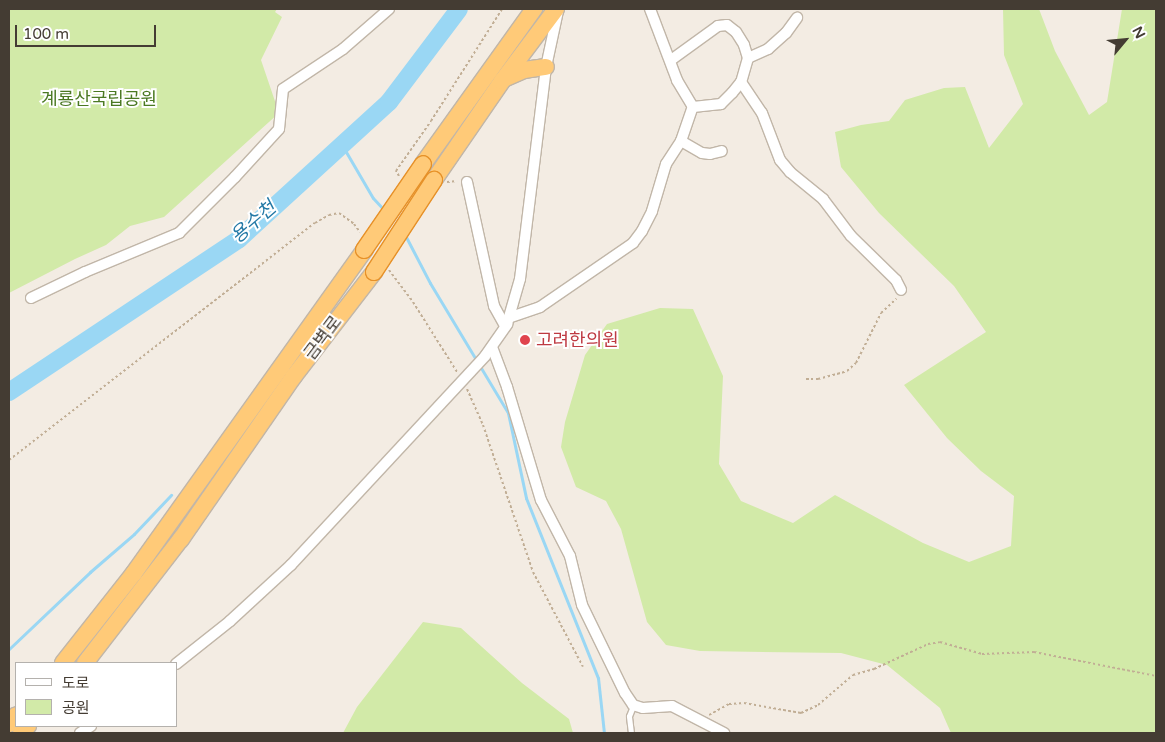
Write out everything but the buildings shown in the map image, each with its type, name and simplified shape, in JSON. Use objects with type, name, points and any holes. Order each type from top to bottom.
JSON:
[{"type":"highway","name":"금벽로","points":[[64,662],[134,574],[364,244],[534,9]]},
{"type":"highway","name":"금벽로","points":[[86,662],[181,539],[288,384],[381,270],[434,180],[502,81],[557,9]]},
{"type":"highway","points":[[502,81],[516,72],[546,67]]},
{"type":"street","points":[[31,298],[86,272],[179,233],[235,177],[279,129],[283,89],[343,49],[389,9]]},
{"type":"street","points":[[178,662],[230,621],[292,565],[486,356],[508,321],[520,279],[546,67],[557,9]]},
{"type":"street","points":[[650,9],[671,60],[677,80],[693,107]]},
{"type":"street","points":[[748,58],[768,49],[786,33],[797,18]]},
{"type":"street","points":[[671,60],[718,26],[727,25],[736,32],[744,45],[748,58],[741,82],[722,104],[693,107]]},
{"type":"street","points":[[741,82],[762,113],[780,160],[790,172],[823,199],[851,236],[896,280],[901,290]]},
{"type":"street","points":[[508,321],[540,307],[633,243],[642,231],[652,211],[666,164],[681,141],[693,107]]},
{"type":"street","points":[[681,141],[702,153],[710,154],[722,151]]},
{"type":"street","points":[[467,182],[494,306],[508,321]]},
{"type":"street","points":[[492,347],[507,386],[541,500],[570,556],[582,605],[625,693],[633,705],[644,708],[672,706],[724,733]]},
{"type":"lane","points":[[631,733],[629,716],[633,705]]},
{"type":"path","points":[[9,460],[329,214],[338,213],[354,224],[364,244]]},
{"type":"path","points":[[381,270],[402,285],[464,379],[483,425],[533,572],[583,667]]},
{"type":"path","points":[[806,379],[818,379],[846,371],[856,363],[881,313],[896,299],[901,290]]},
{"type":"path","points":[[701,721],[729,704],[744,703],[801,713],[818,705],[853,675],[874,669],[928,644],[940,642],[982,654],[1034,652],[1156,676]]},
{"type":"green space","name":"계룡산국립공원","points":[[9,9],[277,9],[275,12],[282,17],[261,60],[279,113],[164,217],[130,226],[106,245],[9,293]]},
{"type":"green space","points":[[1003,9],[1039,9],[1055,51],[1089,115],[1107,102],[1122,9],[1156,9],[1156,733],[951,733],[940,708],[887,665],[841,653],[700,651],[666,645],[647,622],[621,529],[606,501],[576,487],[561,447],[565,422],[585,355],[607,324],[660,308],[693,309],[723,376],[719,464],[741,501],[793,523],[835,495],[923,543],[969,562],[1011,546],[1014,496],[981,471],[947,438],[904,385],[986,332],[954,286],[879,213],[841,167],[835,132],[861,125],[889,121],[905,100],[944,88],[965,87],[989,148],[1023,104],[1004,55]]},
{"type":"green space","points":[[423,622],[461,628],[522,683],[569,719],[573,733],[343,733],[357,707]]},
{"type":"waterway","name":"용수천","points":[[9,392],[239,239],[389,102],[459,9]]},
{"type":"waterway","points":[[342,145],[373,198],[385,211]]},
{"type":"waterway","points":[[405,235],[430,283],[508,413],[526,498],[598,678],[604,733]]},
{"type":"waterway","points":[[9,649],[90,572],[134,534],[171,495]]},
{"type":"place","name":"고려한의원","points":[[525,340]]}]
